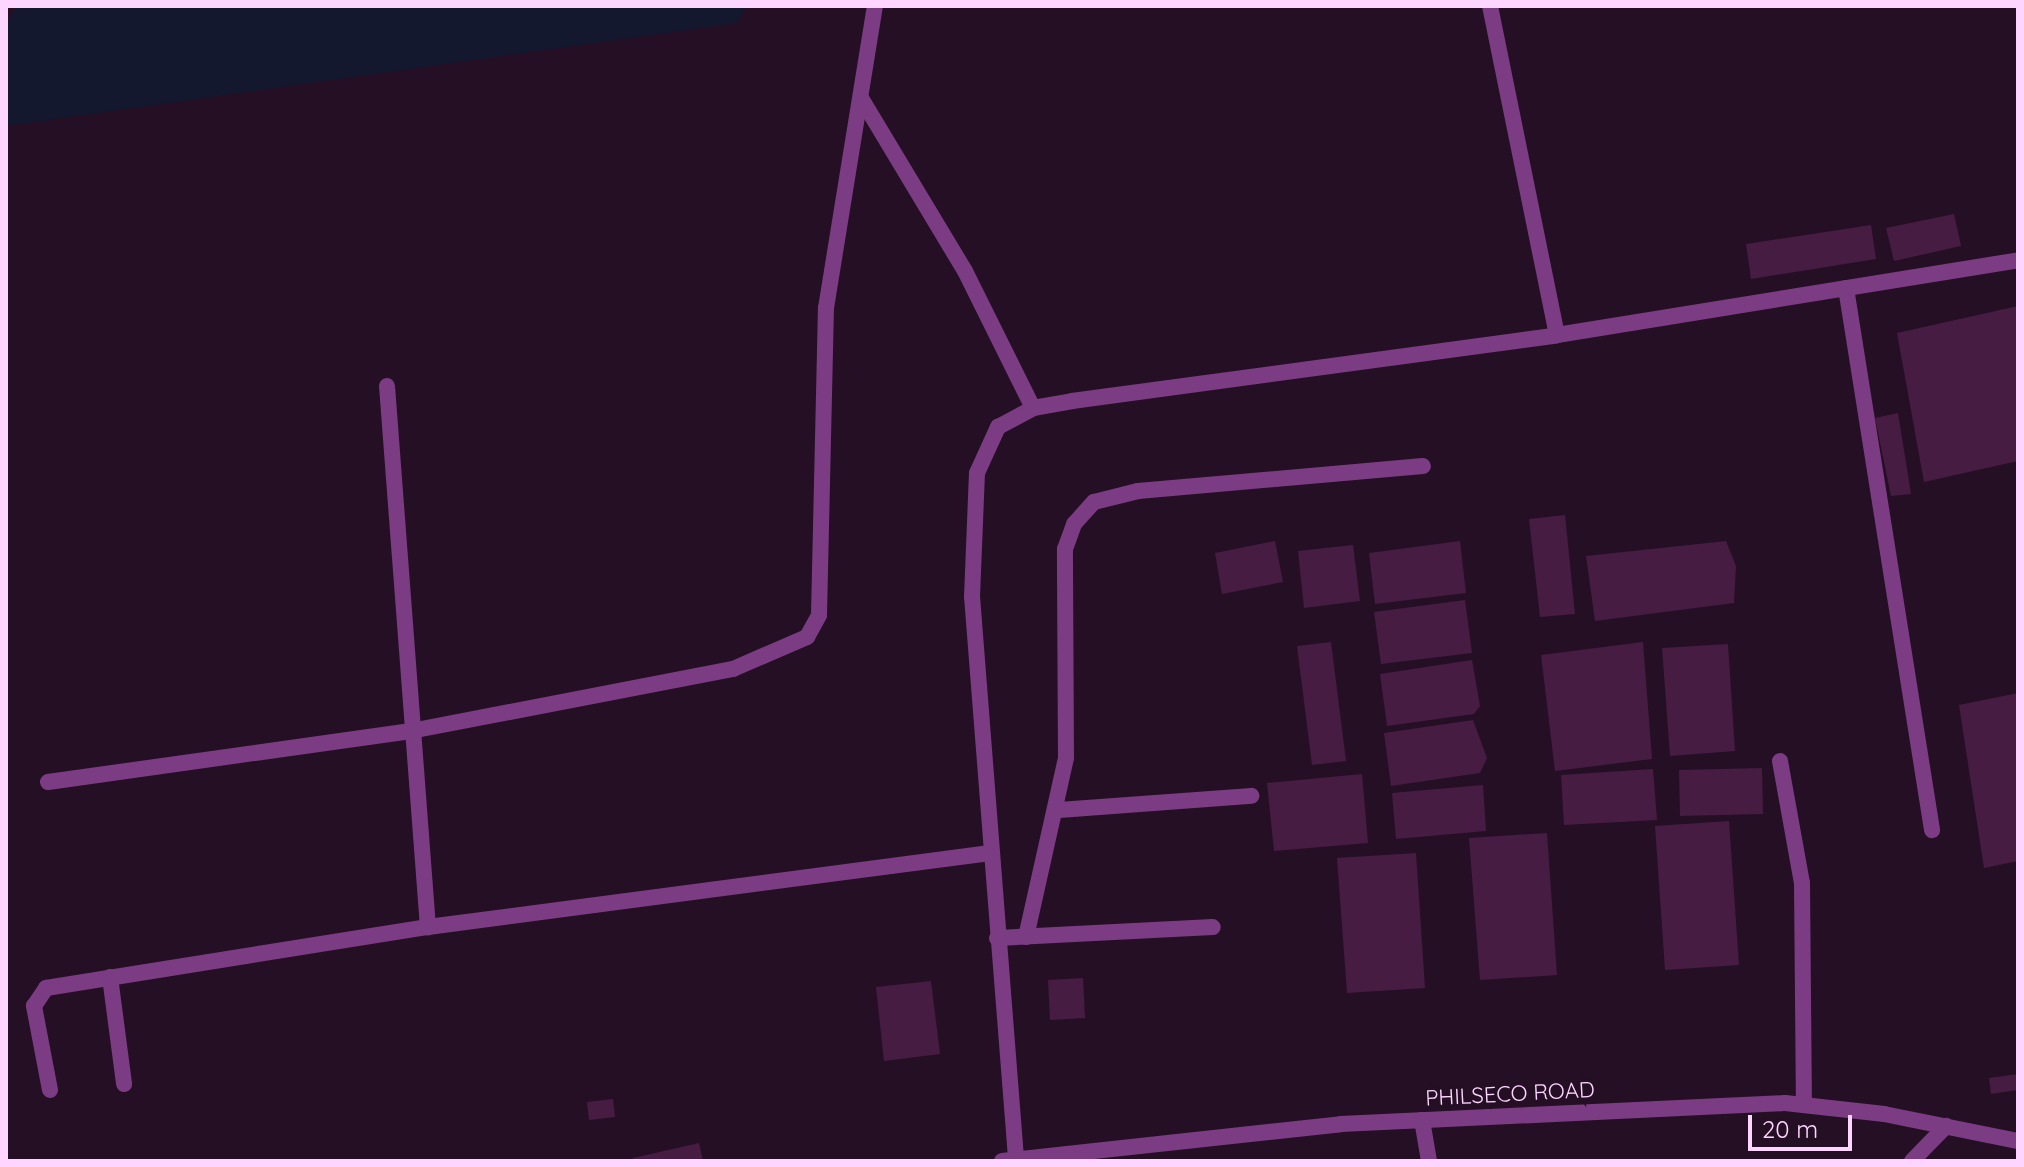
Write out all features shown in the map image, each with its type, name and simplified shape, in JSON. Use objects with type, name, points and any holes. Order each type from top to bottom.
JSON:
[{"type":"street","points":[[48,782],[416,730],[733,669],[807,637],[819,615],[826,308],[875,6]]},
{"type":"street","points":[[1490,6],[1557,335]]},
{"type":"street","points":[[861,98],[965,271],[1033,408]]},
{"type":"street","points":[[1009,1160],[997,938],[972,597],[977,473],[998,427],[1033,408],[1557,335],[2018,260]]},
{"type":"street","points":[[1846,288],[1932,830]]},
{"type":"street","points":[[387,386],[416,730],[428,927]]},
{"type":"street","points":[[1026,937],[1059,810],[1068,704],[1065,549],[1094,502],[1138,491],[1423,466]]},
{"type":"street","points":[[1780,761],[1802,883],[1804,1105]]},
{"type":"street","points":[[1059,810],[1251,796]]},
{"type":"street","points":[[50,1090],[34,1006],[46,988],[428,927],[990,853]]},
{"type":"street","points":[[997,938],[1213,927]]},
{"type":"street","points":[[110,977],[124,1084]]},
{"type":"street","name":"PHILSECO ROAD","points":[[1009,1160],[1228,1133],[1422,1120],[1804,1105],[1946,1126],[2018,1141]]},
{"type":"street","points":[[1422,1120],[1429,1161]]},
{"type":"street","points":[[1912,1161],[1946,1126]]},
{"type":"shaded area","points":[[17,6],[747,6],[737,23],[6,126],[6,26]]},
{"type":"building","points":[[1954,214],[1961,246],[1894,261],[1886,228]]},
{"type":"building","points":[[1871,225],[1876,259],[1751,279],[1746,244]]},
{"type":"building","points":[[2018,306],[2018,461],[1924,482],[1897,333]]},
{"type":"building","points":[[1898,413],[1911,494],[1891,496],[1875,418]]},
{"type":"building","points":[[1565,515],[1575,614],[1540,617],[1529,519]]},
{"type":"building","points":[[1275,541],[1283,582],[1222,594],[1215,553]]},
{"type":"building","points":[[1460,541],[1466,593],[1375,604],[1369,553]]},
{"type":"building","points":[[1726,541],[1736,566],[1734,603],[1595,621],[1586,556]]},
{"type":"building","points":[[1353,545],[1360,601],[1304,608],[1298,551]]},
{"type":"building","points":[[1465,600],[1472,653],[1381,664],[1374,612]]},
{"type":"building","points":[[1331,642],[1346,761],[1312,765],[1297,646]]},
{"type":"building","points":[[1643,642],[1652,759],[1555,771],[1541,655]]},
{"type":"building","points":[[1728,644],[1735,751],[1670,756],[1662,648]]},
{"type":"building","points":[[1472,660],[1480,706],[1474,714],[1387,726],[1380,674]]},
{"type":"building","points":[[2018,693],[2018,861],[1984,868],[1959,705]]},
{"type":"building","points":[[1473,720],[1487,758],[1480,773],[1391,786],[1384,733]]},
{"type":"building","points":[[1762,768],[1763,814],[1680,816],[1679,770]]},
{"type":"building","points":[[1653,769],[1657,820],[1564,825],[1561,775]]},
{"type":"building","points":[[1362,774],[1368,843],[1274,851],[1267,783]]},
{"type":"building","points":[[1483,785],[1486,831],[1396,839],[1392,793]]},
{"type":"building","points":[[1729,821],[1739,965],[1665,970],[1655,826]]},
{"type":"building","points":[[1547,833],[1557,975],[1480,980],[1469,838]]},
{"type":"building","points":[[1416,853],[1425,988],[1347,993],[1337,858]]},
{"type":"building","points":[[1083,978],[1085,1018],[1050,1020],[1048,980]]},
{"type":"building","points":[[931,981],[940,1054],[884,1061],[876,987]]},
{"type":"building","points":[[2018,1074],[2018,1090],[1991,1094],[1989,1078]]},
{"type":"building","points":[[613,1099],[615,1117],[589,1120],[587,1102]]},
{"type":"building","points":[[699,1143],[703,1161],[633,1161],[633,1158]]}]
